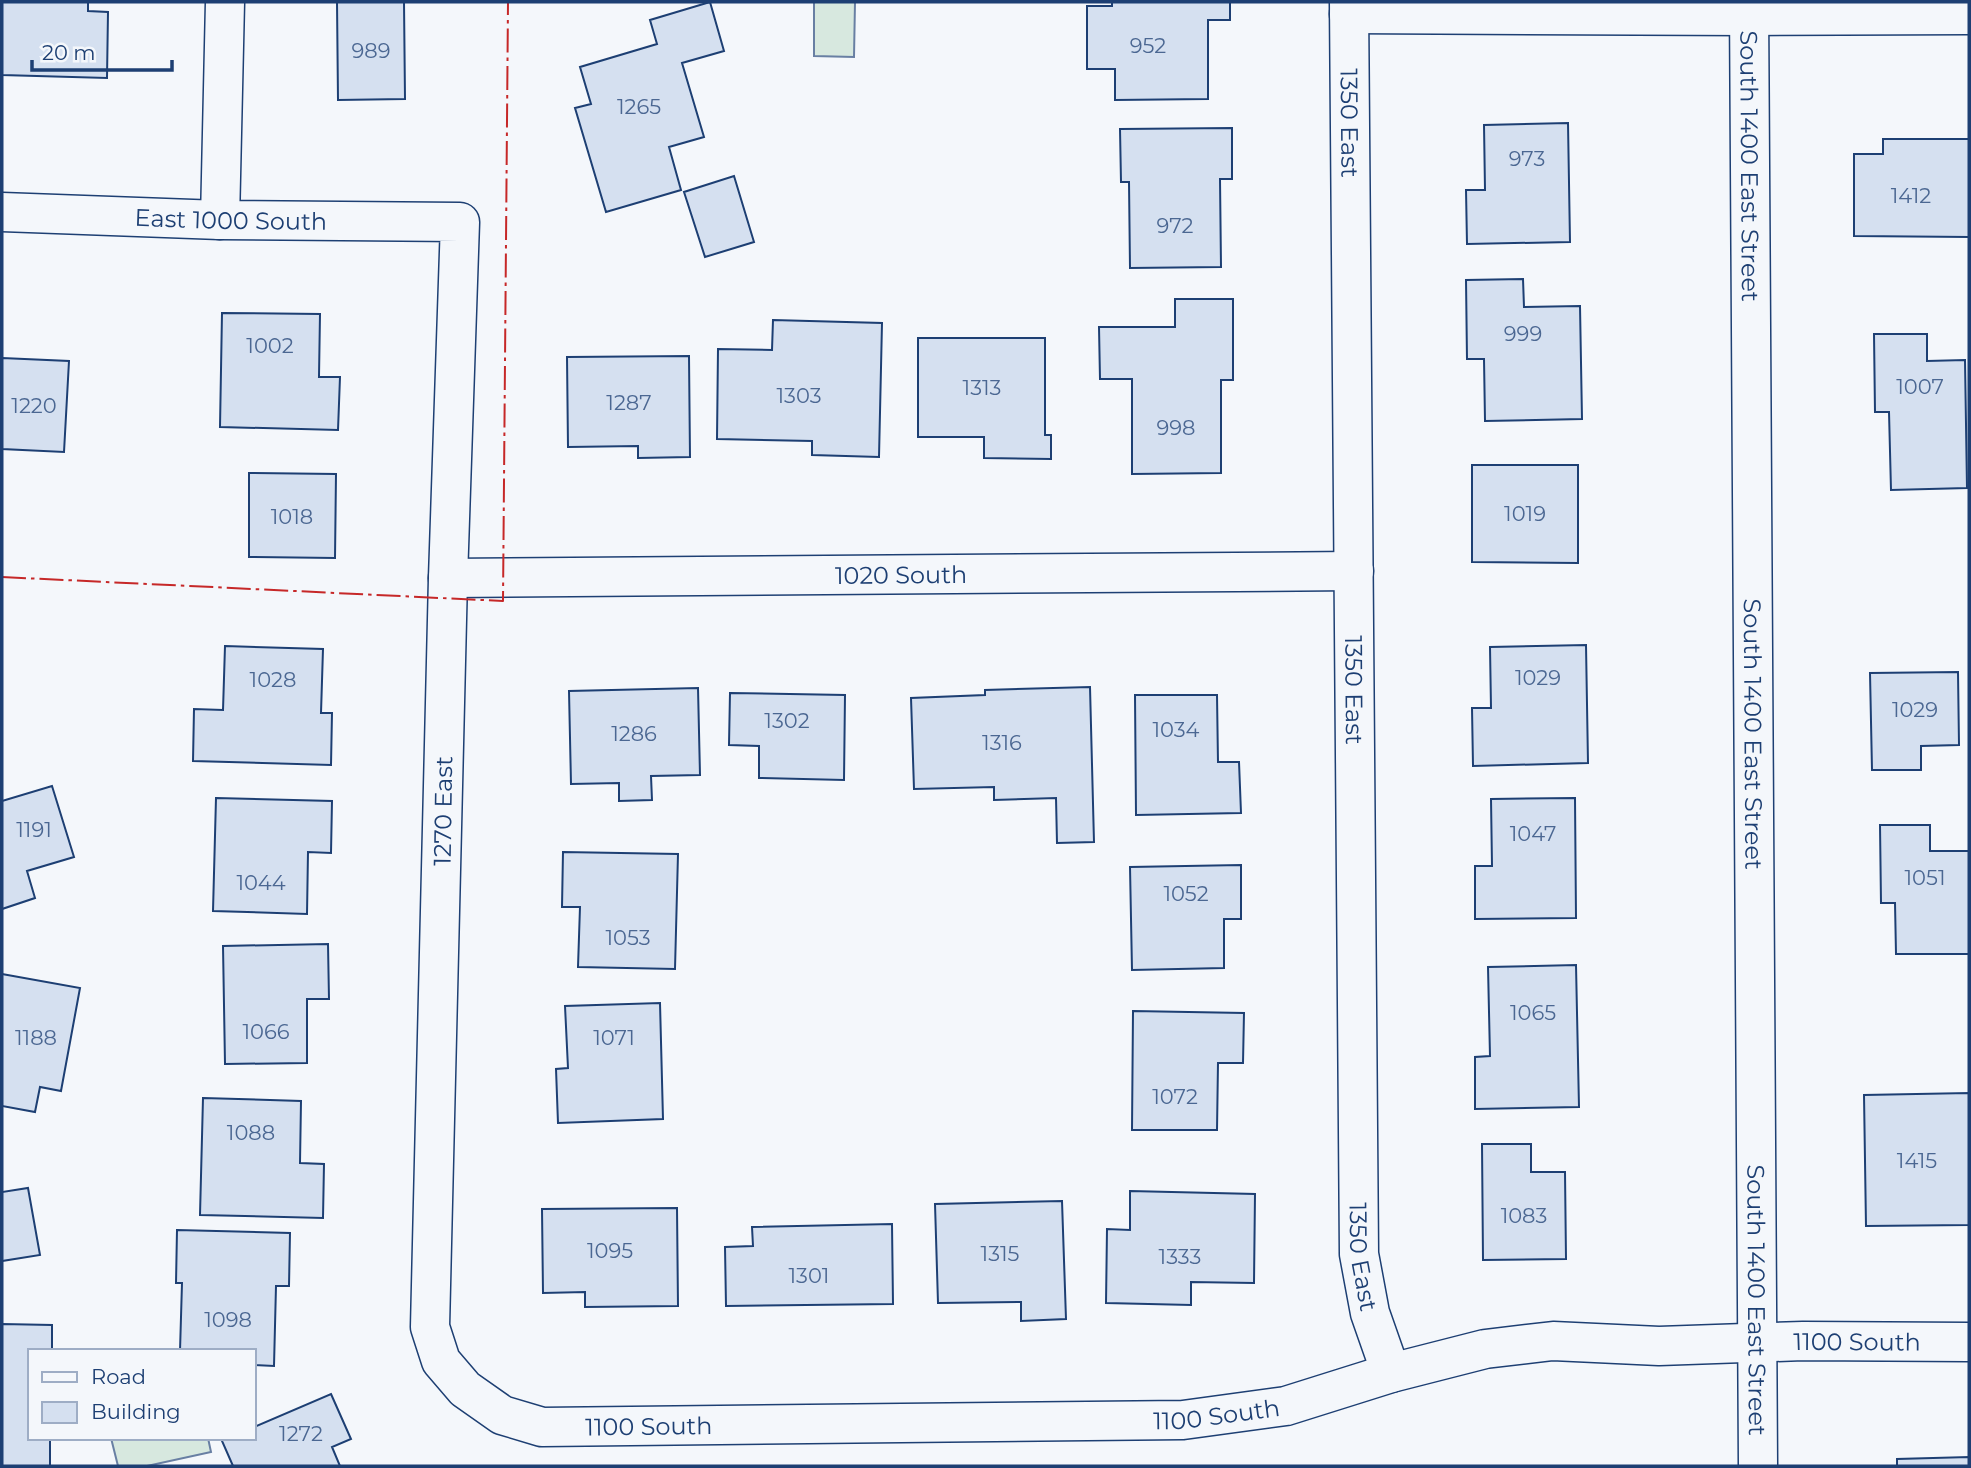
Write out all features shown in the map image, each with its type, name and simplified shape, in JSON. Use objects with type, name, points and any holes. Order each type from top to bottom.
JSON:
[{"type":"street","points":[[220,220],[225,2]]},
{"type":"street","points":[[1349,8],[1749,9],[1969,15]]},
{"type":"street","name":"1350 East","points":[[1349,8],[1359,1254],[1370,1313],[1391,1373]]},
{"type":"street","name":"South 1400 East Street","points":[[1749,9],[1758,1466]]},
{"type":"street","name":"East 1000 South","points":[[2,212],[220,220],[460,222]]},
{"type":"street","name":"1270 East","points":[[460,222],[430,1327],[441,1361],[465,1389]]},
{"type":"street","name":"1020 South","points":[[449,579],[1354,572]]},
{"type":"street","name":"1100 South","points":[[465,1389],[502,1415],[542,1427],[1183,1420],[1286,1406],[1391,1373],[1485,1349],[1553,1341],[1659,1346],[1803,1341],[1969,1342]]},
{"type":"shaded area","points":[[814,2],[855,2],[854,57],[814,56]]},
{"type":"shaded area","points":[[112,1440],[208,1440],[211,1452],[147,1466],[118,1466]]},
{"type":"building","points":[[2,2],[88,2],[88,11],[108,12],[107,78],[2,75]]},
{"type":"building","points":[[337,2],[404,2],[405,99],[338,100]]},
{"type":"building","points":[[710,2],[724,51],[682,63],[704,137],[669,147],[681,190],[606,212],[575,108],[591,104],[580,67],[657,44],[650,20]]},
{"type":"building","points":[[1112,2],[1230,2],[1230,20],[1208,20],[1208,99],[1115,100],[1115,69],[1087,69],[1087,6],[1112,6]]},
{"type":"building","points":[[1568,123],[1570,242],[1467,244],[1466,190],[1485,190],[1484,125]]},
{"type":"building","points":[[1232,128],[1232,179],[1220,179],[1221,267],[1130,268],[1129,182],[1121,182],[1120,129]]},
{"type":"building","points":[[1883,139],[1969,139],[1969,237],[1854,236],[1854,154],[1883,154]]},
{"type":"building","points":[[734,176],[754,242],[705,257],[684,192]]},
{"type":"building","points":[[1523,279],[1524,307],[1580,306],[1582,419],[1485,421],[1484,359],[1467,359],[1466,280]]},
{"type":"building","points":[[1175,299],[1233,299],[1233,380],[1221,380],[1221,473],[1132,474],[1132,379],[1100,379],[1099,327],[1175,327]]},
{"type":"building","points":[[222,313],[320,314],[319,377],[340,377],[338,430],[220,427]]},
{"type":"building","points":[[773,320],[882,323],[879,457],[812,455],[812,441],[717,439],[718,349],[772,350]]},
{"type":"building","points":[[1874,334],[1927,334],[1927,361],[1965,360],[1967,488],[1891,490],[1889,412],[1875,412]]},
{"type":"building","points":[[918,338],[1045,338],[1045,435],[1051,435],[1051,459],[984,458],[984,437],[918,437]]},
{"type":"building","points":[[689,356],[690,457],[638,458],[638,446],[568,447],[567,357]]},
{"type":"building","points":[[2,358],[69,361],[64,452],[2,449]]},
{"type":"building","points":[[1472,465],[1578,465],[1578,563],[1472,562]]},
{"type":"building","points":[[249,473],[336,474],[335,558],[249,557]]},
{"type":"building","points":[[1586,645],[1588,763],[1473,766],[1472,708],[1491,708],[1490,647]]},
{"type":"building","points":[[225,646],[323,649],[321,713],[332,713],[331,765],[193,761],[194,709],[223,710]]},
{"type":"building","points":[[1958,672],[1959,745],[1921,746],[1921,770],[1872,770],[1870,673]]},
{"type":"building","points":[[1090,687],[1094,842],[1057,843],[1056,798],[994,800],[994,787],[914,789],[911,698],[985,695],[985,690]]},
{"type":"building","points":[[698,688],[700,775],[651,776],[652,800],[619,801],[619,783],[571,784],[569,691]]},
{"type":"building","points":[[730,693],[845,695],[844,780],[759,778],[759,746],[729,745]]},
{"type":"building","points":[[1135,695],[1217,695],[1218,762],[1239,762],[1241,813],[1136,815]]},
{"type":"building","points":[[52,786],[74,857],[27,871],[35,898],[2,909],[2,801]]},
{"type":"building","points":[[216,798],[332,801],[331,853],[308,852],[307,914],[213,911]]},
{"type":"building","points":[[1575,798],[1576,918],[1475,919],[1475,866],[1492,866],[1491,799]]},
{"type":"building","points":[[1880,825],[1930,825],[1930,851],[1969,851],[1969,954],[1896,954],[1895,903],[1881,903]]},
{"type":"building","points":[[563,852],[678,854],[675,969],[578,967],[580,907],[562,907]]},
{"type":"building","points":[[1241,865],[1241,919],[1224,919],[1224,968],[1132,970],[1130,867]]},
{"type":"building","points":[[328,944],[329,999],[307,999],[307,1063],[225,1064],[223,946]]},
{"type":"building","points":[[1576,965],[1579,1107],[1475,1109],[1475,1057],[1490,1056],[1488,967]]},
{"type":"building","points":[[2,974],[80,988],[61,1091],[40,1087],[35,1112],[2,1106]]},
{"type":"building","points":[[660,1003],[663,1119],[558,1123],[556,1069],[568,1068],[565,1006]]},
{"type":"building","points":[[1133,1011],[1244,1013],[1243,1063],[1218,1063],[1217,1130],[1132,1130]]},
{"type":"building","points":[[1969,1093],[1969,1225],[1866,1226],[1864,1095]]},
{"type":"building","points":[[203,1098],[301,1101],[300,1163],[324,1164],[323,1218],[200,1215]]},
{"type":"building","points":[[1482,1144],[1531,1144],[1531,1172],[1565,1172],[1566,1259],[1483,1260]]},
{"type":"building","points":[[28,1188],[40,1255],[2,1261],[2,1192]]},
{"type":"building","points":[[1130,1191],[1255,1194],[1254,1283],[1191,1282],[1191,1305],[1106,1303],[1107,1229],[1130,1230]]},
{"type":"building","points":[[1062,1201],[1066,1319],[1021,1321],[1021,1302],[938,1303],[935,1204]]},
{"type":"building","points":[[677,1208],[678,1306],[585,1307],[585,1292],[543,1293],[542,1209]]},
{"type":"building","points":[[892,1224],[893,1304],[726,1306],[725,1247],[753,1246],[752,1227]]},
{"type":"building","points":[[177,1230],[290,1233],[289,1286],[276,1286],[274,1366],[256,1365],[256,1349],[180,1349],[182,1283],[176,1283]]},
{"type":"building","points":[[2,1324],[52,1325],[52,1349],[28,1349],[28,1440],[50,1440],[50,1466],[2,1466]]},
{"type":"building","points":[[331,1394],[351,1439],[332,1447],[340,1466],[233,1466],[222,1441],[256,1440],[256,1426]]},
{"type":"building","points":[[1969,1457],[1969,1466],[1897,1466],[1897,1459]]},
{"type":"power","points":[[2,577],[503,601],[508,2]]}]
